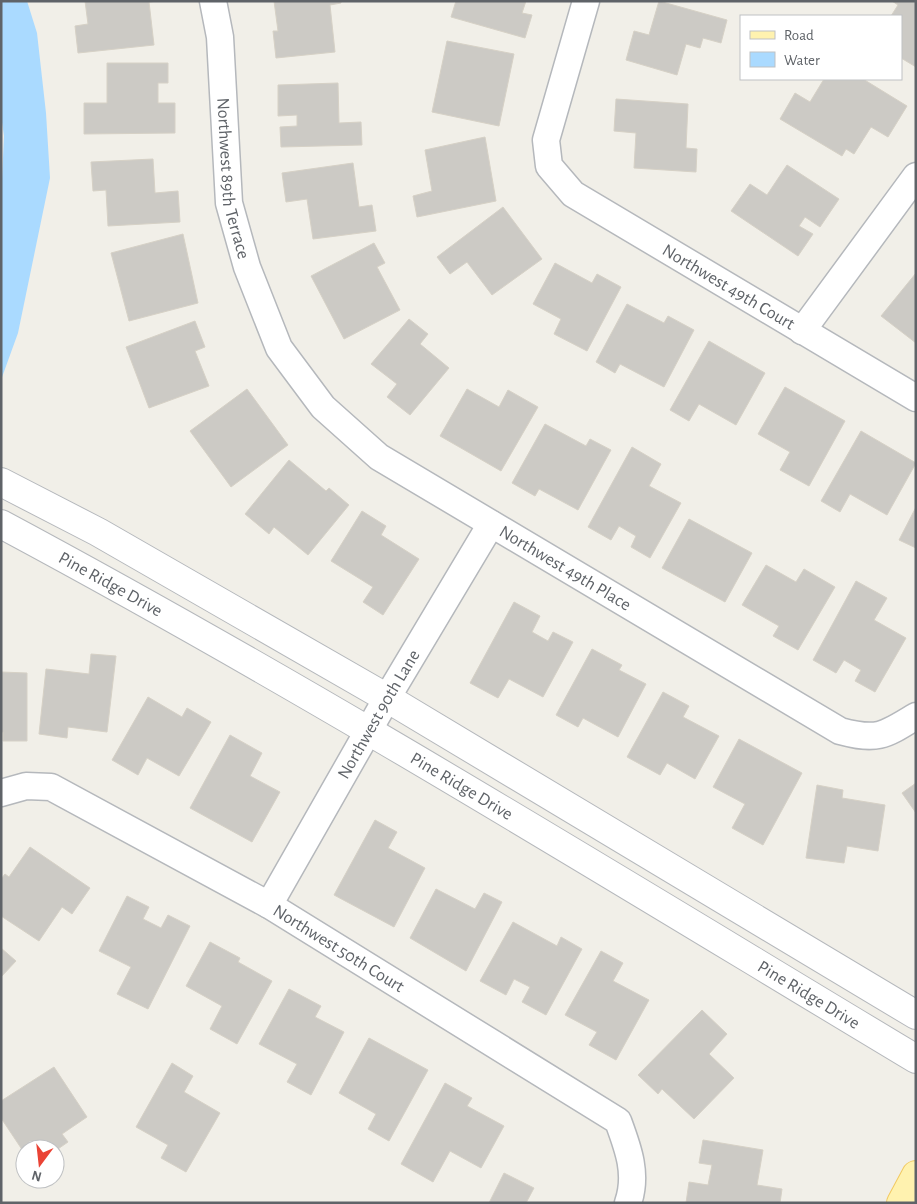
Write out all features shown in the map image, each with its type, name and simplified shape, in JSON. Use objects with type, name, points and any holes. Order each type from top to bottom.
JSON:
[{"type":"main road","points":[[901,1203],[916,1175]]},
{"type":"street","name":"Northwest 89th Terrace","points":[[213,1],[220,37],[229,203],[247,267],[279,348]]},
{"type":"street","name":"Northwest 49th Court","points":[[586,1],[546,140],[549,166],[573,194],[916,398]]},
{"type":"street","points":[[802,331],[916,176]]},
{"type":"street","name":"Northwest 49th Place","points":[[279,348],[323,407],[379,456],[840,731],[864,737],[887,734],[916,716]]},
{"type":"street","name":"Pine Ridge Drive","points":[[1,482],[98,532],[387,698],[916,1015]]},
{"type":"street","name":"Pine Ridge Drive","points":[[1,524],[96,575],[369,731],[916,1059]]},
{"type":"street","name":"Northwest 90th Lane","points":[[269,905],[387,698],[491,524]]},
{"type":"street","name":"Northwest 50th Court","points":[[13,789],[51,787],[269,905],[618,1121],[628,1146],[633,1172],[628,1203]]},
{"type":"water","points":[[1,1],[27,1],[37,33],[46,113],[50,178],[18,333],[1,380],[1,200],[4,136],[1,115]]},
{"type":"building","points":[[85,1],[158,1],[149,2],[154,45],[78,53],[75,26],[88,24]]},
{"type":"building","points":[[274,1],[341,1],[341,3],[330,5],[335,52],[276,58],[273,31],[278,31]]},
{"type":"building","points":[[456,1],[526,1],[522,13],[532,15],[525,38],[451,17]]},
{"type":"building","points":[[659,1],[727,20],[721,43],[703,38],[700,48],[686,44],[677,75],[626,60],[634,31],[649,35]]},
{"type":"building","points":[[892,1],[916,1],[916,67],[902,59],[902,15],[892,15],[898,5]]},
{"type":"building","points":[[447,41],[514,54],[499,126],[432,112]]},
{"type":"building","points":[[107,63],[168,63],[168,83],[158,83],[158,103],[175,103],[175,133],[84,134],[84,103],[107,103]]},
{"type":"building","points":[[823,80],[865,80],[907,106],[888,137],[871,127],[854,154],[846,149],[842,156],[780,119],[795,93],[810,102]]},
{"type":"building","points":[[338,83],[339,123],[361,122],[362,145],[281,147],[280,127],[297,126],[297,115],[278,116],[278,85]]},
{"type":"building","points":[[616,99],[688,104],[686,148],[697,149],[696,172],[634,168],[636,133],[614,131]]},
{"type":"building","points":[[485,137],[496,201],[417,217],[413,196],[432,191],[425,150]]},
{"type":"building","points":[[153,159],[155,193],[178,191],[180,222],[108,226],[106,190],[93,191],[91,162]]},
{"type":"building","points":[[353,163],[359,207],[372,205],[376,231],[313,239],[307,199],[286,202],[282,173]]},
{"type":"building","points":[[787,165],[839,199],[820,227],[805,217],[799,226],[813,234],[798,256],[731,211],[750,184],[767,195]]},
{"type":"building","points":[[503,207],[542,259],[492,295],[467,262],[450,274],[437,257]]},
{"type":"building","points":[[183,234],[198,303],[129,321],[111,253]]},
{"type":"building","points":[[374,243],[385,263],[377,267],[400,310],[344,339],[311,276]]},
{"type":"building","points":[[555,263],[592,283],[597,274],[621,287],[587,351],[554,334],[561,319],[533,304]]},
{"type":"building","points":[[916,273],[916,343],[881,316]]},
{"type":"building","points":[[627,304],[664,323],[668,316],[694,330],[664,387],[620,364],[615,373],[596,362]]},
{"type":"building","points":[[409,319],[428,334],[420,344],[449,368],[410,415],[387,397],[397,384],[371,364]]},
{"type":"building","points":[[195,321],[205,347],[195,351],[209,386],[149,408],[126,347]]},
{"type":"building","points":[[709,341],[765,373],[736,425],[699,404],[689,421],[670,410]]},
{"type":"building","points":[[785,387],[845,421],[809,486],[780,470],[790,452],[758,434]]},
{"type":"building","points":[[247,389],[288,445],[231,487],[190,431]]},
{"type":"building","points":[[467,389],[499,407],[508,390],[538,407],[501,471],[440,436]]},
{"type":"building","points":[[545,424],[586,446],[590,439],[611,450],[578,510],[539,489],[535,496],[512,483]]},
{"type":"building","points":[[861,431],[916,463],[887,515],[850,494],[840,512],[821,501]]},
{"type":"building","points":[[632,447],[661,464],[649,486],[681,503],[650,558],[631,547],[636,536],[619,526],[611,540],[588,527]]},
{"type":"building","points":[[289,460],[326,491],[329,488],[349,505],[308,555],[274,527],[269,534],[245,514]]},
{"type":"building","points":[[916,507],[916,548],[899,540]]},
{"type":"building","points":[[362,511],[386,526],[381,535],[419,559],[383,615],[363,602],[373,587],[331,561]]},
{"type":"building","points":[[689,519],[752,553],[725,602],[662,568]]},
{"type":"building","points":[[766,565],[796,582],[804,569],[835,587],[798,650],[773,636],[779,626],[742,605]]},
{"type":"building","points":[[856,581],[887,598],[874,620],[906,638],[875,692],[855,681],[861,670],[844,660],[836,673],[813,660]]},
{"type":"building","points":[[514,602],[540,616],[532,632],[548,641],[553,632],[573,642],[543,697],[509,679],[498,698],[470,683]]},
{"type":"building","points":[[592,649],[622,665],[619,670],[646,684],[618,737],[583,718],[578,727],[556,715]]},
{"type":"building","points":[[91,654],[116,656],[107,732],[68,727],[67,738],[39,734],[46,669],[89,674]]},
{"type":"building","points":[[1,672],[27,673],[27,741],[3,741],[3,732],[1,732]]},
{"type":"building","points":[[663,692],[689,706],[683,717],[719,736],[695,779],[667,763],[660,775],[627,757]]},
{"type":"building","points":[[148,697],[182,717],[187,708],[211,722],[179,776],[147,758],[138,775],[112,760]]},
{"type":"building","points":[[230,735],[262,753],[250,776],[280,792],[252,842],[190,808]]},
{"type":"building","points":[[739,739],[802,773],[763,845],[732,828],[745,804],[713,787]]},
{"type":"building","points":[[916,783],[916,813],[902,793]]},
{"type":"building","points":[[817,785],[843,790],[842,798],[885,805],[878,851],[847,846],[844,863],[806,858]]},
{"type":"building","points":[[375,820],[397,832],[388,848],[425,868],[394,927],[334,895]]},
{"type":"building","points":[[30,847],[90,888],[72,914],[62,907],[39,941],[1,916],[1,879],[5,874],[9,877]]},
{"type":"building","points":[[436,889],[475,909],[484,893],[502,902],[466,971],[410,938]]},
{"type":"building","points":[[127,896],[149,907],[143,919],[161,928],[168,915],[190,926],[148,1009],[117,994],[131,967],[99,951]]},
{"type":"building","points":[[513,922],[557,946],[561,937],[582,949],[546,1015],[522,1002],[530,987],[514,979],[506,995],[480,981]]},
{"type":"building","points":[[210,942],[240,958],[238,962],[272,981],[237,1044],[210,1029],[222,1006],[186,986]]},
{"type":"building","points":[[1,948],[16,961],[1,977]]},
{"type":"building","points":[[601,951],[623,963],[613,981],[649,1000],[616,1060],[589,1045],[597,1032],[565,1015]]},
{"type":"building","points":[[289,989],[321,1006],[315,1017],[344,1032],[311,1095],[287,1082],[297,1064],[259,1044]]},
{"type":"building","points":[[702,1010],[727,1034],[709,1054],[734,1078],[694,1119],[662,1089],[658,1094],[638,1075]]},
{"type":"building","points":[[369,1038],[428,1070],[389,1141],[368,1129],[376,1114],[339,1093]]},
{"type":"building","points":[[172,1063],[193,1076],[184,1092],[220,1113],[186,1172],[161,1158],[168,1145],[136,1127]]},
{"type":"building","points":[[54,1067],[87,1117],[62,1134],[68,1142],[65,1144],[65,1139],[15,1139],[1,1118],[1,1101]]},
{"type":"building","points":[[445,1083],[472,1098],[467,1106],[504,1126],[481,1168],[450,1151],[433,1182],[401,1164]]},
{"type":"building","points":[[703,1140],[763,1150],[757,1185],[782,1189],[780,1203],[686,1203],[689,1182],[708,1185],[712,1165],[699,1163]]},
{"type":"building","points":[[504,1173],[534,1188],[526,1203],[489,1203]]}]
